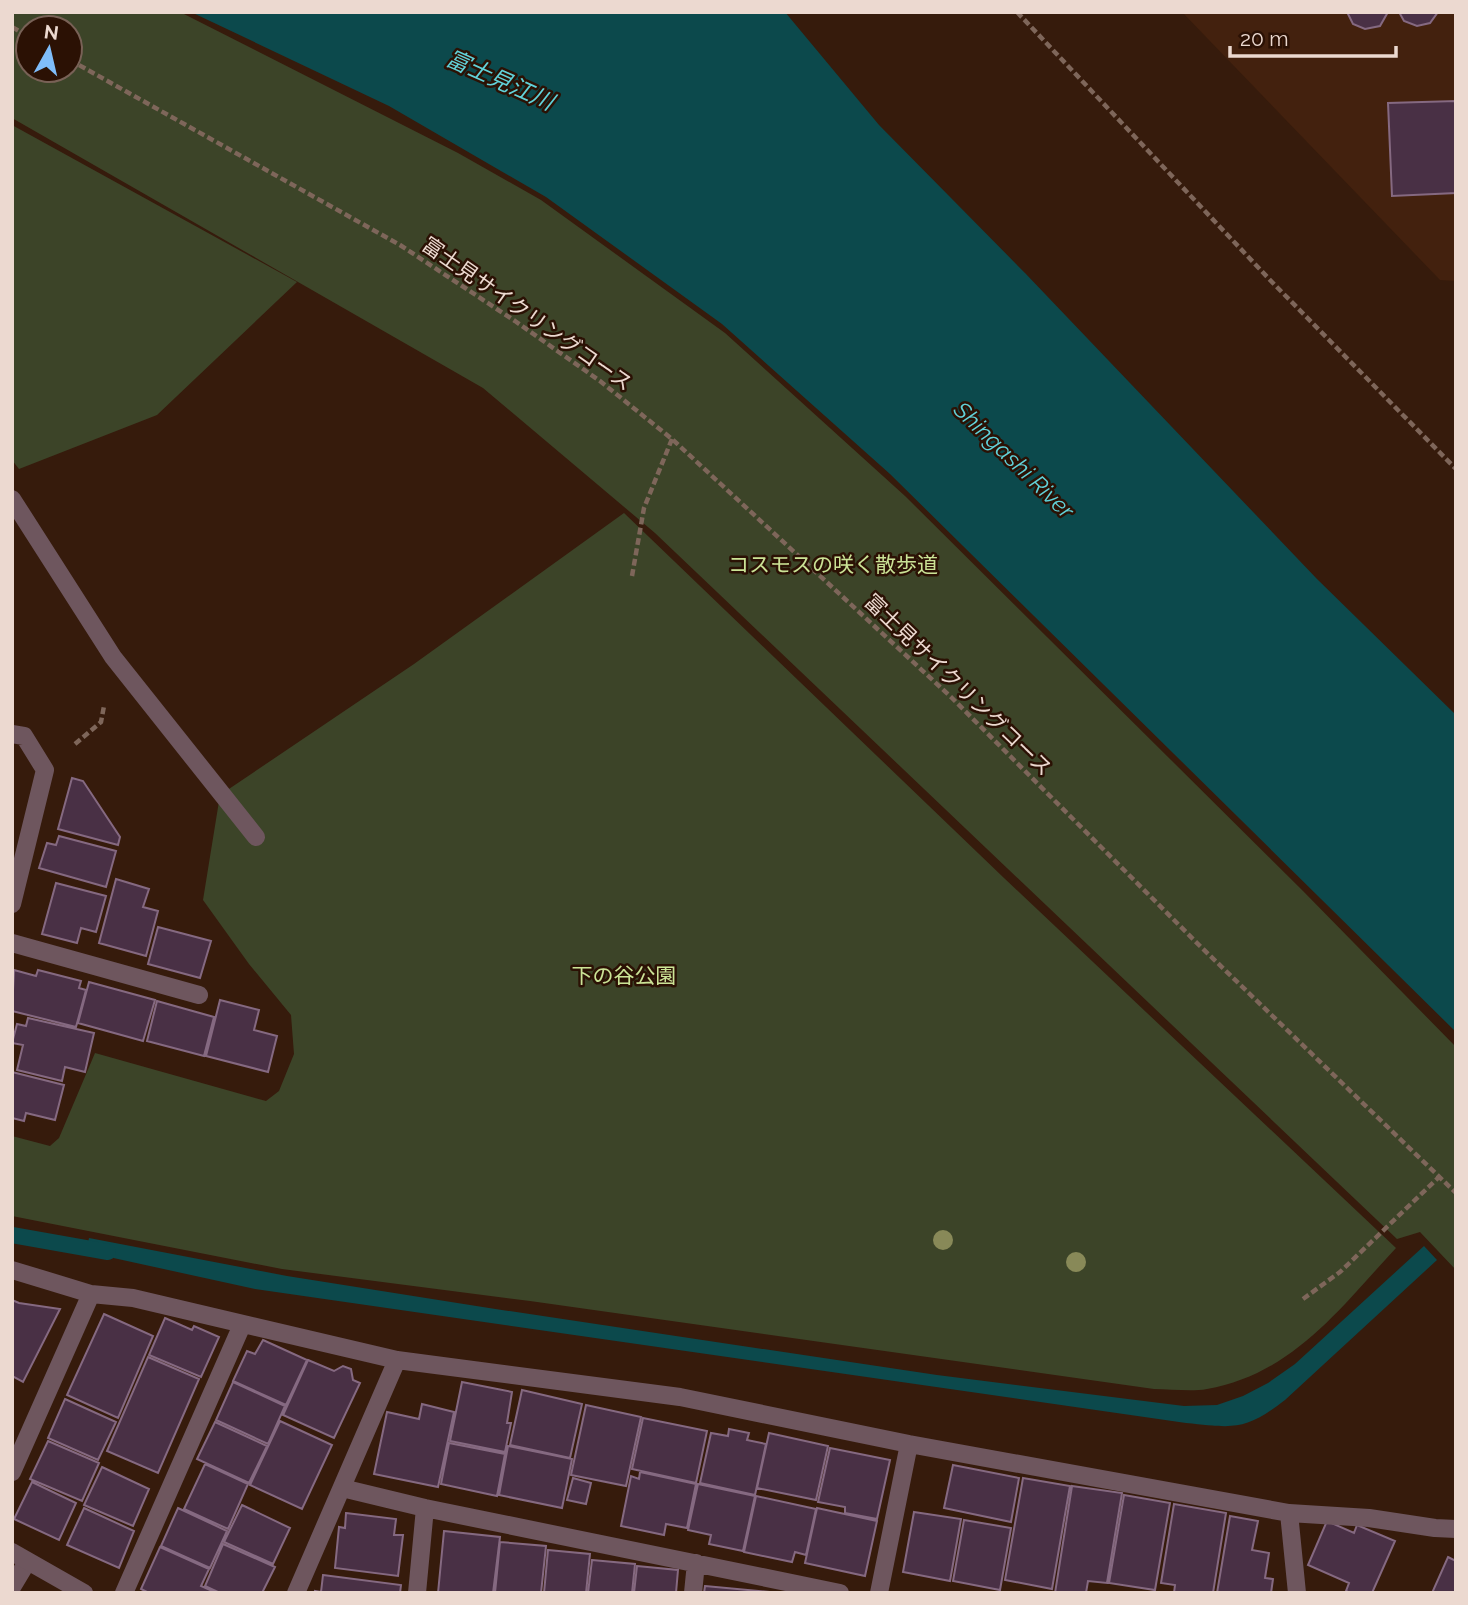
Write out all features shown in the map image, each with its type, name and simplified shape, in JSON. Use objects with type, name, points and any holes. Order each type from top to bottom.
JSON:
[{"type":"street","points":[[12,499],[113,657],[256,837]]},
{"type":"street","points":[[12,734],[24,736],[45,770],[12,904]]},
{"type":"street","points":[[12,943],[199,995]]},
{"type":"street","points":[[12,1270],[91,1294],[133,1298],[397,1360],[680,1397],[909,1444],[1289,1513],[1369,1518],[1456,1529]]},
{"type":"street","points":[[12,1472],[91,1294]]},
{"type":"street","points":[[124,1593],[242,1325]]},
{"type":"street","points":[[296,1593],[397,1360]]},
{"type":"street","points":[[878,1593],[909,1444]]},
{"type":"street","points":[[342,1488],[425,1508],[840,1593]]},
{"type":"street","points":[[417,1593],[425,1508]]},
{"type":"street","points":[[1289,1513],[1297,1593]]},
{"type":"street","points":[[12,1587],[20,1557],[84,1593]]},
{"type":"street","points":[[693,1593],[696,1563]]},
{"type":"path","points":[[1017,12],[1271,281],[1456,469]]},
{"type":"path","name":"富士見サイクリングコース","points":[[84,68],[400,245],[516,321],[600,381],[672,439],[951,697],[1200,946],[1456,1193]]},
{"type":"path","points":[[632,576],[644,508],[672,439]]},
{"type":"path","points":[[45,770],[101,722],[113,657]]},
{"type":"path","points":[[1303,1299],[1340,1272],[1440,1176]]},
{"type":"shaded area","points":[[1182,12],[1456,12],[1456,281],[1440,280]]},
{"type":"green space","name":"コスモスの咲く散歩道","points":[[12,12],[180,12],[458,153],[541,200],[725,333],[905,496],[1303,891],[1456,1047],[1456,1270],[1420,1232],[1397,1239],[655,533],[483,388],[12,118]]},
{"type":"green space","points":[[12,125],[297,282],[157,415],[19,469],[12,460]]},
{"type":"green space","name":"下の谷公園","points":[[624,513],[1004,878],[1396,1248],[1335,1315],[1313,1335],[1265,1369],[1238,1381],[1201,1390],[1154,1389],[530,1301],[282,1269],[12,1216],[12,1136],[50,1146],[59,1138],[95,1053],[266,1101],[279,1091],[294,1054],[291,1015],[249,964],[203,900],[220,795],[414,664]]},
{"type":"water","points":[[191,12],[785,12],[879,125],[1025,273],[1317,579],[1456,715],[1456,1032],[890,474],[722,324],[546,197],[389,106]]},
{"type":"water","points":[[89,1238],[287,1276],[489,1308],[937,1375],[1184,1406],[1217,1405],[1268,1383],[1295,1364],[1424,1246],[1437,1260],[1285,1400],[1249,1422],[1217,1426],[255,1289],[86,1252]]},
{"type":"building","points":[[1347,12],[1388,12],[1380,26],[1365,29],[1353,24]]},
{"type":"building","points":[[1399,12],[1438,12],[1430,23],[1417,26],[1404,21]]},
{"type":"building","points":[[1456,101],[1456,193],[1392,196],[1388,103]]},
{"type":"building","points":[[72,778],[83,781],[120,837],[118,845],[58,829]]},
{"type":"building","points":[[59,836],[116,851],[106,887],[39,868],[47,843],[56,845]]},
{"type":"building","points":[[116,879],[149,889],[143,907],[158,911],[146,956],[99,943]]},
{"type":"building","points":[[56,883],[106,896],[96,932],[81,928],[77,943],[42,934]]},
{"type":"building","points":[[158,927],[211,941],[200,978],[148,964]]},
{"type":"building","points":[[14,970],[36,976],[38,970],[81,981],[79,988],[86,990],[76,1027],[12,1011]]},
{"type":"building","points":[[89,982],[155,1000],[143,1041],[78,1023]]},
{"type":"building","points":[[220,1000],[259,1010],[254,1030],[277,1036],[268,1072],[206,1056]]},
{"type":"building","points":[[157,1001],[214,1017],[204,1056],[147,1041]]},
{"type":"building","points":[[28,1018],[94,1033],[85,1072],[65,1067],[62,1081],[17,1070],[23,1045],[12,1043],[17,1024],[26,1026]]},
{"type":"building","points":[[12,1072],[64,1085],[55,1120],[26,1113],[24,1121],[12,1118]]},
{"type":"building","points":[[12,1300],[60,1309],[23,1382],[12,1376]]},
{"type":"building","points":[[104,1314],[153,1336],[118,1418],[67,1395]]},
{"type":"building","points":[[165,1318],[192,1330],[194,1326],[219,1337],[201,1377],[149,1355]]},
{"type":"building","points":[[263,1340],[307,1360],[286,1405],[233,1381],[247,1351],[255,1354]]},
{"type":"building","points":[[148,1357],[199,1379],[158,1473],[107,1451]]},
{"type":"building","points":[[308,1360],[334,1371],[343,1366],[351,1369],[353,1380],[360,1383],[334,1438],[283,1415]]},
{"type":"building","points":[[233,1382],[285,1406],[268,1444],[216,1420]]},
{"type":"building","points":[[462,1382],[512,1392],[507,1423],[511,1423],[505,1452],[450,1441]]},
{"type":"building","points":[[522,1390],[582,1404],[570,1458],[510,1445]]},
{"type":"building","points":[[65,1399],[116,1422],[98,1460],[48,1438]]},
{"type":"building","points":[[422,1404],[454,1412],[438,1487],[374,1474],[387,1412],[419,1419]]},
{"type":"building","points":[[586,1405],[641,1417],[626,1486],[571,1475]]},
{"type":"building","points":[[643,1418],[707,1431],[696,1483],[632,1469]]},
{"type":"building","points":[[280,1421],[332,1445],[302,1509],[250,1485]]},
{"type":"building","points":[[215,1422],[267,1446],[249,1483],[197,1459]]},
{"type":"building","points":[[729,1429],[749,1433],[747,1440],[766,1444],[755,1495],[700,1483],[711,1433],[728,1436]]},
{"type":"building","points":[[769,1433],[828,1446],[816,1500],[757,1488]]},
{"type":"building","points":[[48,1441],[99,1463],[82,1501],[30,1479]]},
{"type":"building","points":[[449,1443],[505,1454],[497,1496],[441,1484]]},
{"type":"building","points":[[508,1446],[572,1459],[562,1508],[499,1495]]},
{"type":"building","points":[[830,1448],[890,1460],[877,1519],[845,1513],[845,1507],[818,1502]]},
{"type":"building","points":[[205,1464],[248,1484],[228,1529],[184,1509]]},
{"type":"building","points":[[953,1465],[1019,1478],[1011,1522],[944,1508]]},
{"type":"building","points":[[102,1467],[149,1489],[133,1526],[84,1505]]},
{"type":"building","points":[[640,1472],[696,1484],[687,1528],[666,1524],[664,1535],[621,1526],[631,1476],[639,1479]]},
{"type":"building","points":[[573,1478],[591,1483],[586,1504],[567,1500]]},
{"type":"building","points":[[1023,1478],[1070,1486],[1052,1589],[1005,1580]]},
{"type":"building","points":[[32,1482],[76,1503],[59,1540],[14,1519]]},
{"type":"building","points":[[698,1484],[755,1496],[743,1551],[709,1544],[711,1535],[688,1530]]},
{"type":"building","points":[[1072,1486],[1122,1493],[1107,1583],[1088,1581],[1086,1593],[1055,1593]]},
{"type":"building","points":[[1124,1495],[1170,1503],[1155,1590],[1109,1583]]},
{"type":"building","points":[[756,1496],[816,1509],[806,1555],[795,1552],[792,1562],[744,1552]]},
{"type":"building","points":[[1174,1504],[1226,1513],[1213,1593],[1174,1593],[1175,1585],[1161,1583]]},
{"type":"building","points":[[242,1505],[290,1528],[273,1564],[224,1542]]},
{"type":"building","points":[[84,1508],[134,1531],[119,1568],[67,1545]]},
{"type":"building","points":[[178,1508],[227,1531],[210,1568],[161,1546]]},
{"type":"building","points":[[817,1508],[877,1521],[865,1576],[805,1563]]},
{"type":"building","points":[[914,1512],[961,1519],[950,1581],[903,1572]]},
{"type":"building","points":[[346,1513],[396,1519],[394,1535],[403,1535],[398,1576],[335,1568],[339,1527],[345,1528]]},
{"type":"building","points":[[1230,1516],[1258,1521],[1252,1550],[1269,1553],[1265,1578],[1273,1579],[1271,1593],[1217,1593]]},
{"type":"building","points":[[964,1520],[1011,1528],[1000,1590],[953,1581]]},
{"type":"building","points":[[1327,1521],[1354,1533],[1357,1525],[1395,1541],[1372,1593],[1350,1593],[1346,1591],[1349,1583],[1308,1565]]},
{"type":"building","points":[[444,1531],[500,1537],[493,1593],[438,1593]]},
{"type":"building","points":[[500,1542],[546,1546],[541,1593],[495,1593]]},
{"type":"building","points":[[223,1544],[275,1567],[262,1593],[220,1593],[205,1586]]},
{"type":"building","points":[[160,1547],[209,1569],[201,1586],[217,1593],[149,1593],[141,1589]]},
{"type":"building","points":[[548,1550],[590,1554],[586,1593],[544,1593]]},
{"type":"building","points":[[1448,1557],[1456,1561],[1456,1593],[1432,1593]]},
{"type":"building","points":[[592,1560],[635,1564],[632,1593],[588,1593]]},
{"type":"building","points":[[637,1566],[678,1570],[676,1593],[634,1593]]},
{"type":"building","points":[[323,1575],[401,1585],[400,1593],[315,1593],[321,1592]]},
{"type":"building","points":[[705,1586],[769,1592],[769,1593],[704,1593]]},
{"type":"waterway","points":[[12,1235],[108,1252]]},
{"type":"water label","name":"富士見江川","points":[[500,80]]},
{"type":"water label","name":"Shingashi River","points":[[1014,460]]}]
